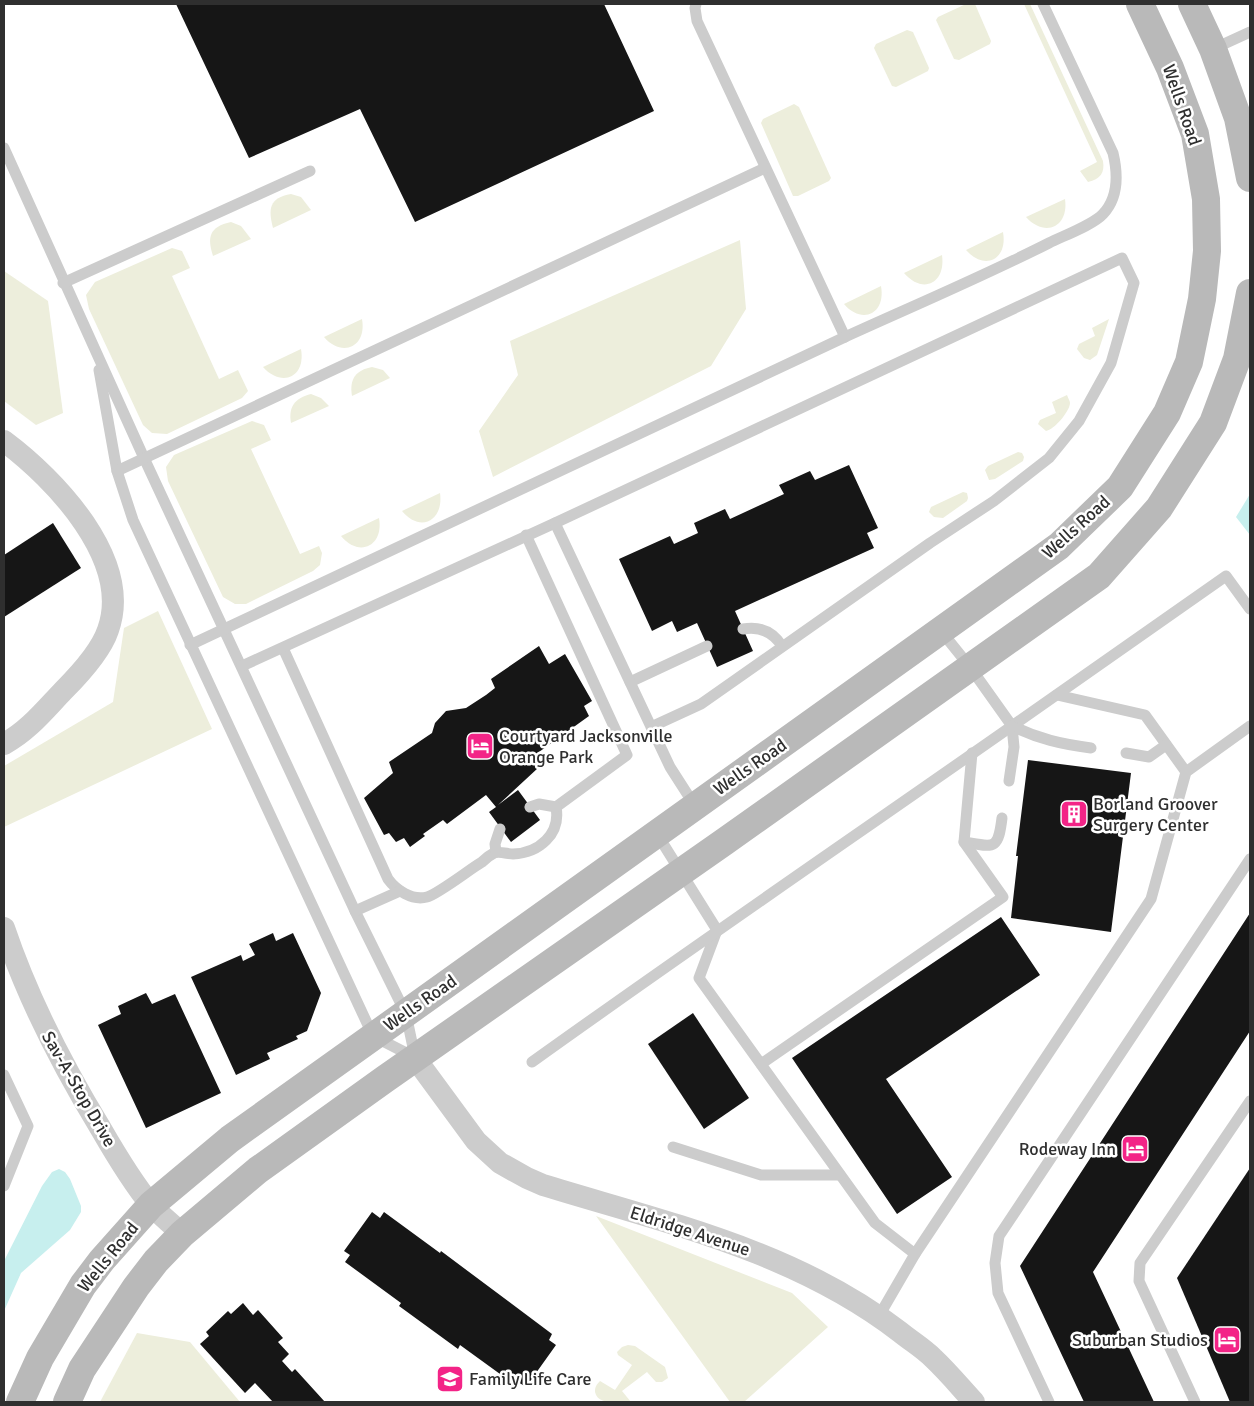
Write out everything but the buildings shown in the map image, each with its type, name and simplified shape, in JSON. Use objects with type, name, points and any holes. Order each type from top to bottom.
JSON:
[{"type":"main road","name":"Wells Road","points":[[20,1402],[40,1358],[83,1285],[102,1260],[151,1205],[230,1139],[1060,546],[1120,487],[1167,413],[1189,362],[1202,298],[1207,251],[1206,199],[1195,134],[1170,68],[1140,4]]},
{"type":"main road","points":[[1192,4],[1213,49],[1238,118],[1250,178]]},
{"type":"main road","points":[[67,1402],[82,1369],[136,1287],[156,1261],[182,1234],[258,1170],[1099,576],[1158,508],[1214,423],[1237,359],[1250,293]]},
{"type":"street","points":[[4,441],[60,492],[85,526],[103,556],[112,589],[113,602],[112,617],[108,631],[77,677],[30,727],[4,744]]},
{"type":"street","name":"Sav-A-Stop Drive","points":[[4,928],[18,969],[46,1033],[82,1099],[115,1153],[151,1205],[182,1234]]},
{"type":"street","name":"Eldridge Avenue","points":[[416,1058],[476,1141],[500,1163],[526,1178],[543,1185],[740,1246],[785,1264],[831,1287],[879,1316],[932,1357],[974,1402]]},
{"type":"lane","points":[[696,4],[697,20],[845,337]]},
{"type":"lane","points":[[190,645],[845,337],[1030,253],[1102,215],[1111,202],[1117,187],[1118,171],[1114,153],[1043,4]]},
{"type":"lane","points":[[1213,49],[1250,32]]},
{"type":"lane","points":[[4,148],[144,458],[355,911],[406,1014],[416,1058]]},
{"type":"lane","points":[[117,471],[765,168]]},
{"type":"lane","points":[[64,283],[310,171]]},
{"type":"lane","points":[[242,666],[555,523],[1122,258],[1134,283],[1111,363],[1079,421],[1049,458],[994,501],[930,543],[700,704],[651,727]]},
{"type":"lane","points":[[96,354],[117,471],[133,520],[373,1036],[416,1058]]},
{"type":"lane","points":[[555,523],[670,767],[695,806]]},
{"type":"lane","points":[[526,535],[627,755],[556,807]]},
{"type":"lane","points":[[532,1062],[717,930],[853,838],[1226,576],[1250,608]]},
{"type":"lane","points":[[743,629],[765,630],[777,638],[782,646]]},
{"type":"lane","points":[[941,631],[970,667],[1012,726],[1032,736],[1059,744],[1091,748]]},
{"type":"lane","points":[[630,682],[707,646]]},
{"type":"lane","points":[[283,648],[388,878],[400,891],[410,896],[429,897],[496,852],[503,854],[523,853],[541,844],[549,837],[556,826],[556,807]]},
{"type":"lane","points":[[1056,696],[1145,716],[1186,772]]},
{"type":"lane","points":[[1009,780],[1014,747],[1012,726]]},
{"type":"lane","points":[[879,1316],[916,1254],[1151,899],[1186,772],[1250,726]]},
{"type":"lane","points":[[1126,754],[1149,757],[1166,745]]},
{"type":"lane","points":[[761,1064],[1003,897],[964,842],[972,753]]},
{"type":"lane","points":[[530,807],[539,804],[556,807]]},
{"type":"lane","points":[[964,842],[989,846],[996,843],[1000,835],[1002,818]]},
{"type":"lane","points":[[496,852],[495,844],[500,828]]},
{"type":"lane","points":[[656,834],[717,930]]},
{"type":"lane","points":[[1049,1402],[998,1293],[995,1263],[998,1236],[1250,859]]},
{"type":"lane","points":[[355,911],[400,891]]},
{"type":"lane","points":[[717,930],[698,978],[875,1223],[916,1254]]},
{"type":"lane","points":[[4,1075],[28,1126],[4,1186]]},
{"type":"lane","points":[[1195,1402],[1139,1281],[1140,1263],[1250,1101]]},
{"type":"lane","points":[[672,1147],[761,1175],[840,1175]]},
{"type":"green space","points":[[966,4],[975,4],[991,41],[990,44],[959,60],[954,59],[936,20],[938,17]]},
{"type":"green space","points":[[1024,4],[1030,4],[1103,161],[1101,175],[1092,181],[1088,182],[1080,171],[1097,162]]},
{"type":"green space","points":[[907,30],[913,32],[929,68],[928,71],[896,87],[892,86],[874,48],[876,44]]},
{"type":"green space","points":[[794,104],[799,107],[831,178],[829,181],[798,196],[793,196],[761,123],[763,119]]},
{"type":"green space","points":[[291,194],[301,197],[311,210],[273,228],[272,205],[278,198]]},
{"type":"green space","points":[[1065,199],[1063,217],[1054,226],[1048,228],[1041,227],[1026,217]]},
{"type":"green space","points":[[231,222],[241,226],[251,239],[213,256],[210,238],[214,230]]},
{"type":"green space","points":[[1003,232],[1004,242],[1002,250],[993,259],[987,261],[980,260],[966,250]]},
{"type":"green space","points":[[740,240],[746,309],[711,366],[493,477],[479,431],[518,375],[510,341]]},
{"type":"green space","points":[[172,248],[182,251],[190,268],[172,276],[219,379],[238,370],[248,391],[242,398],[167,434],[152,433],[143,425],[89,309],[86,295],[95,282]]},
{"type":"green space","points":[[942,255],[940,273],[932,283],[919,283],[911,280],[904,273]]},
{"type":"green space","points":[[4,271],[48,301],[63,413],[36,425],[4,401]]},
{"type":"green space","points":[[881,286],[882,296],[880,304],[871,313],[865,315],[858,314],[844,304]]},
{"type":"green space","points":[[362,319],[363,329],[361,337],[352,346],[338,347],[324,337]]},
{"type":"green space","points":[[1109,319],[1097,355],[1090,360],[1084,358],[1077,349],[1079,344],[1095,336],[1092,328]]},
{"type":"green space","points":[[301,349],[302,359],[300,367],[291,376],[285,378],[278,377],[263,367]]},
{"type":"green space","points":[[372,367],[383,370],[390,378],[352,396],[351,390],[355,376],[362,370]]},
{"type":"green space","points":[[311,394],[321,398],[329,406],[291,423],[290,417],[294,404],[301,398]]},
{"type":"green space","points":[[1067,395],[1070,403],[1065,415],[1057,424],[1046,431],[1038,424],[1040,420],[1056,413],[1052,402]]},
{"type":"green space","points":[[252,421],[264,425],[271,440],[251,449],[300,554],[319,546],[322,553],[320,565],[313,571],[246,604],[235,604],[223,597],[168,481],[166,467],[174,455]]},
{"type":"green space","points":[[1018,452],[1022,453],[1023,461],[995,479],[989,480],[985,470],[988,466]]},
{"type":"green space","points":[[963,492],[967,493],[967,501],[943,518],[934,517],[929,512],[931,507]]},
{"type":"green space","points":[[440,493],[438,511],[429,521],[416,521],[409,518],[402,511]]},
{"type":"green space","points":[[379,518],[380,528],[378,536],[369,546],[355,546],[348,543],[341,536]]},
{"type":"green space","points":[[158,611],[212,729],[4,827],[4,766],[113,702],[124,628]]},
{"type":"green space","points":[[596,1216],[792,1293],[828,1327],[744,1402],[730,1402]]},
{"type":"green space","points":[[137,1333],[190,1342],[240,1402],[100,1402]]},
{"type":"green space","points":[[628,1345],[635,1346],[665,1367],[668,1378],[662,1382],[656,1382],[647,1372],[622,1391],[631,1402],[610,1402],[600,1399],[595,1392],[599,1382],[615,1390],[632,1365],[618,1355],[617,1352],[622,1347]]},
{"type":"water","points":[[1250,494],[1250,535],[1236,517]]},
{"type":"water","points":[[59,1169],[65,1172],[70,1179],[81,1206],[81,1212],[70,1230],[21,1273],[4,1311],[4,1261],[42,1186],[52,1172]]},
{"type":"place","name":"Courtyard Jacksonville Orange Park","points":[[480,746]]},
{"type":"place","name":"Borland Groover Surgery Center","points":[[1074,814]]},
{"type":"place","name":"Rodeway Inn","points":[[1135,1149]]},
{"type":"place","name":"Suburban Studios","points":[[1227,1340]]},
{"type":"place","name":"Family Life Care","points":[[450,1379]]}]
